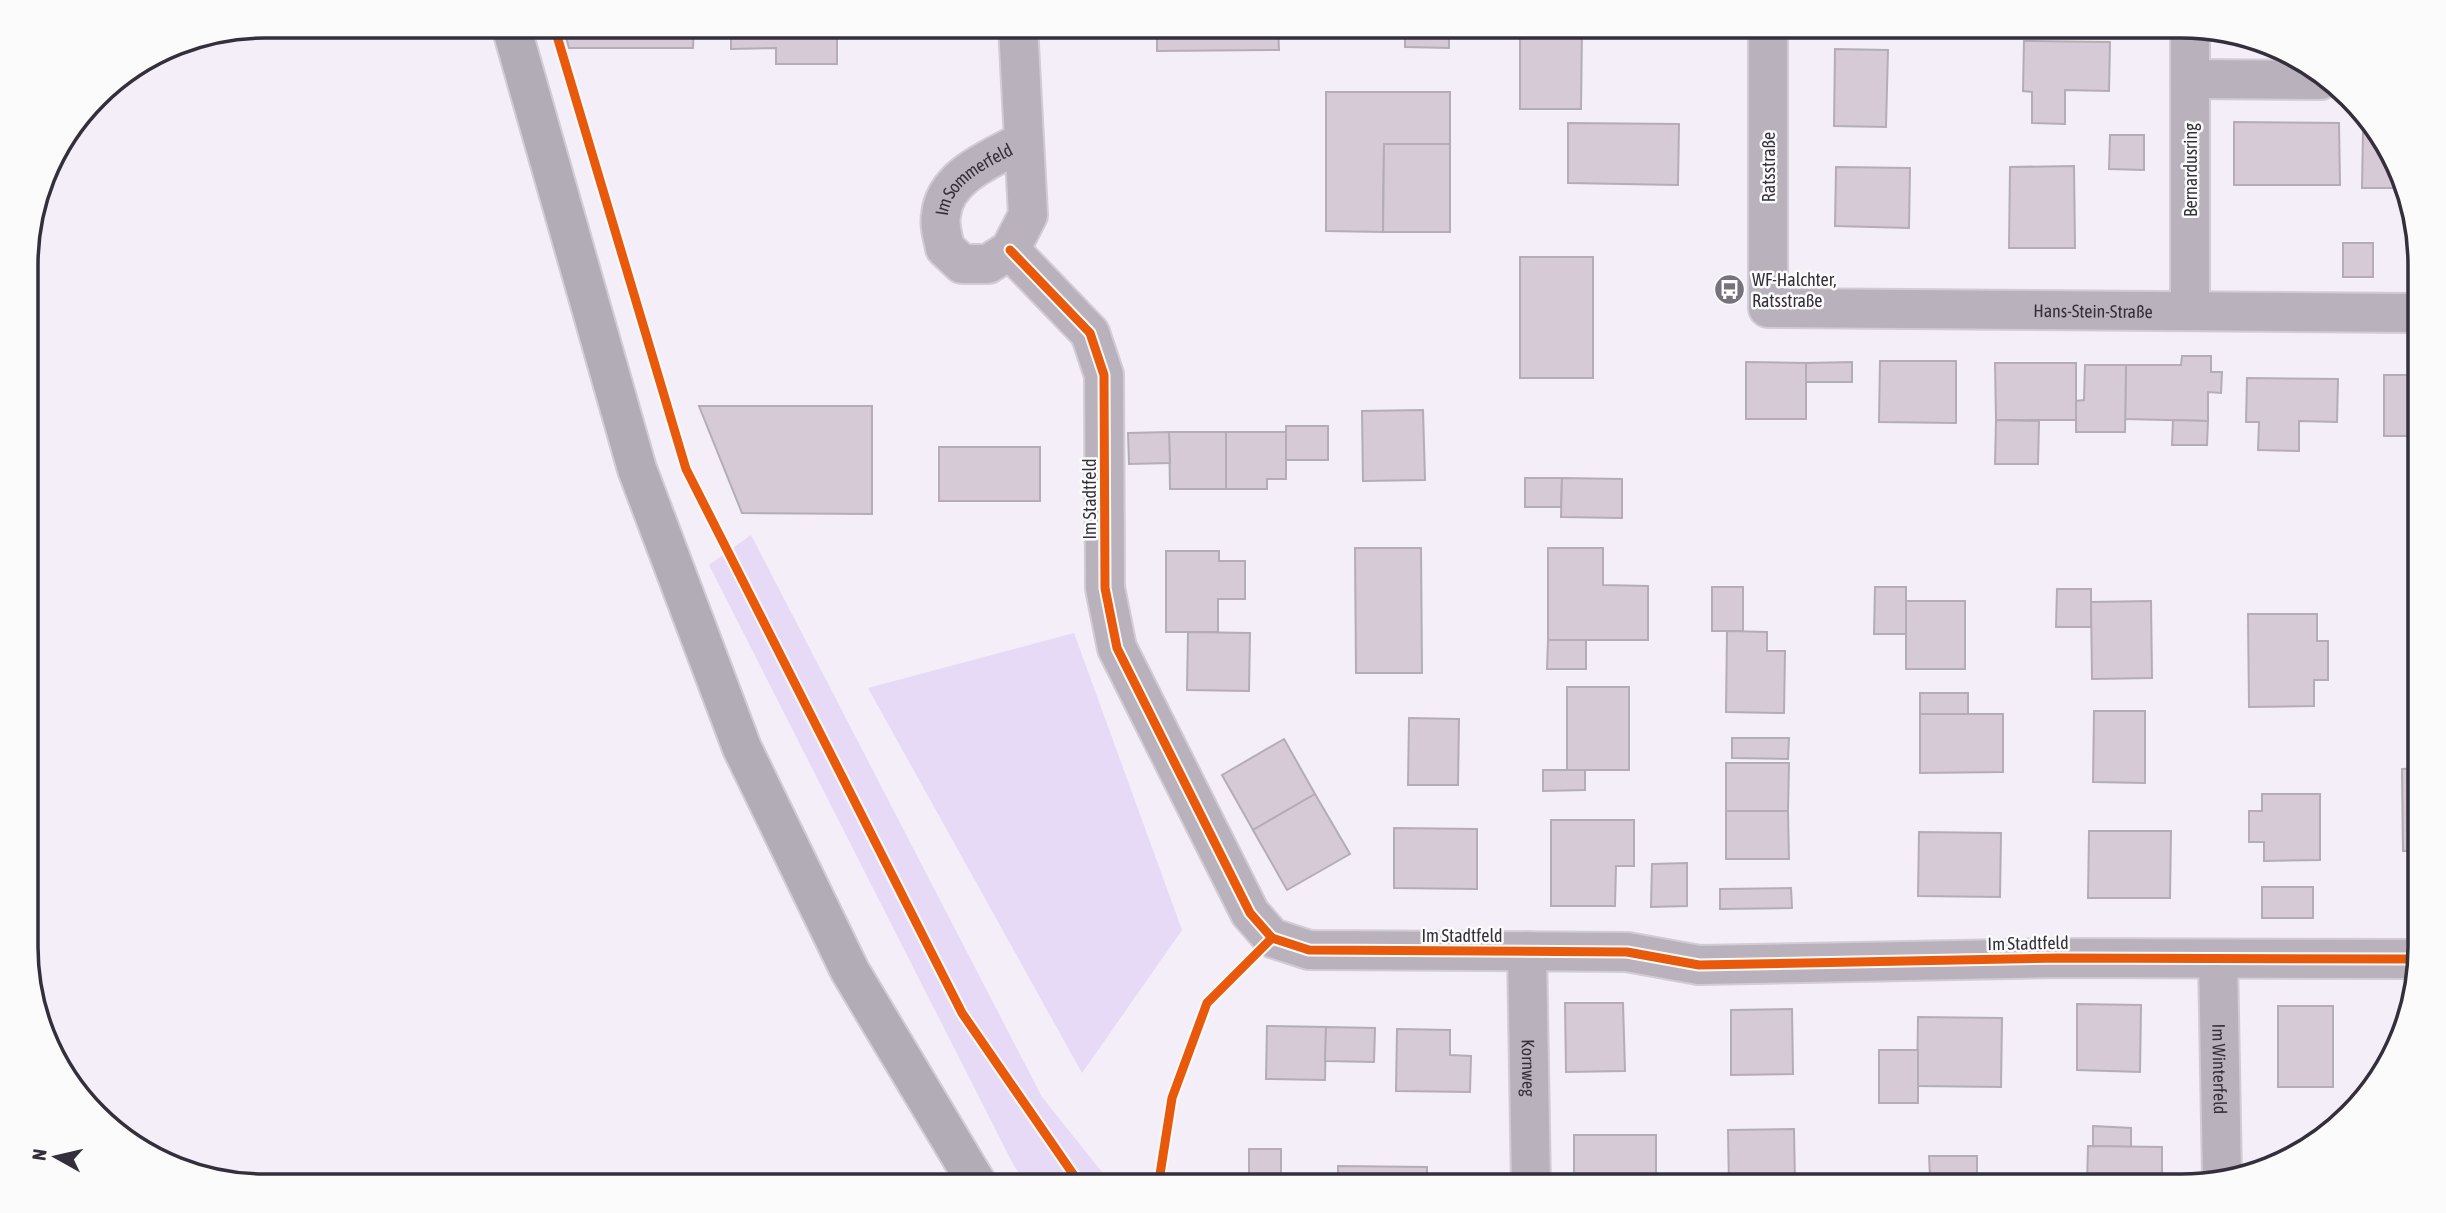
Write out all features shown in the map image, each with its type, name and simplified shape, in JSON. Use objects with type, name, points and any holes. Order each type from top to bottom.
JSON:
[{"type":"main road","points":[[514,38],[638,469],[741,748],[850,971],[972,1174]]},
{"type":"street","name":"Im Sommerfeld","points":[[1019,38],[1028,215],[1010,250],[988,264],[962,264],[944,248],[941,215],[951,187],[978,165],[1024,141]]},
{"type":"street","name":"Ratsstraße","points":[[1768,38],[1768,309]]},
{"type":"street","name":"Bernardusring","points":[[2190,39],[2190,311]]},
{"type":"street","points":[[2190,79],[2311,80]]},
{"type":"street","name":"Im Stadtfeld","points":[[1010,250],[1090,333],[1104,375],[1105,589],[1117,648],[1250,913],[1272,938],[1309,950],[1627,952],[1699,965],[2058,958],[2407,960]]},
{"type":"street","name":"Hans-Stein-Straße","points":[[1768,309],[2408,313]]},
{"type":"street","name":"Kornweg","points":[[1527,951],[1531,1174]]},
{"type":"street","name":"Im Winterfeld","points":[[2218,960],[2222,1170]]},
{"type":"shaded area","points":[[751,535],[1042,1097],[1104,1174],[1020,1174],[1013,1164],[709,565]]},
{"type":"shaded area","points":[[1074,633],[1182,930],[1082,1073],[868,688]]},
{"type":"building","points":[[566,38],[693,38],[693,48],[569,48]]},
{"type":"building","points":[[731,38],[837,38],[837,64],[776,64],[776,48],[731,49]]},
{"type":"building","points":[[1157,38],[1278,38],[1279,50],[1157,51]]},
{"type":"building","points":[[1405,38],[1449,38],[1449,48],[1405,47]]},
{"type":"building","points":[[1520,38],[1582,38],[1581,109],[1520,109]]},
{"type":"building","points":[[2024,41],[2110,42],[2109,91],[2065,90],[2065,124],[2032,123],[2032,92],[2023,91]]},
{"type":"building","points":[[1835,49],[1888,50],[1886,127],[1834,126]]},
{"type":"building","points":[[1326,92],[1450,92],[1450,144],[1384,144],[1383,232],[1326,231]]},
{"type":"building","points":[[2234,122],[2339,123],[2340,185],[2234,185]]},
{"type":"building","points":[[1568,123],[1679,124],[1678,185],[1568,183]]},
{"type":"building","points":[[2363,130],[2377,152],[2393,188],[2362,188]]},
{"type":"building","points":[[2110,135],[2144,135],[2144,170],[2109,169]]},
{"type":"building","points":[[1384,144],[1450,144],[1450,232],[1383,232]]},
{"type":"building","points":[[2074,166],[2075,248],[2009,248],[2010,167]]},
{"type":"building","points":[[1836,167],[1910,168],[1909,228],[1835,226]]},
{"type":"building","points":[[2343,243],[2373,243],[2373,277],[2343,277]]},
{"type":"building","points":[[1520,257],[1593,257],[1593,378],[1520,378]]},
{"type":"building","points":[[2182,356],[2211,356],[2211,372],[2222,372],[2221,393],[2208,392],[2208,421],[2125,419],[2126,365],[2181,365]]},
{"type":"building","points":[[1880,361],[1956,361],[1956,423],[1879,422]]},
{"type":"building","points":[[1746,362],[1806,363],[1806,419],[1746,419]]},
{"type":"building","points":[[1852,362],[1852,382],[1806,382],[1806,363]]},
{"type":"building","points":[[1995,363],[2076,363],[2076,420],[1996,420]]},
{"type":"building","points":[[2085,365],[2126,365],[2125,432],[2076,432],[2076,401],[2084,400]]},
{"type":"building","points":[[2384,375],[2408,375],[2408,436],[2384,436]]},
{"type":"building","points":[[2247,378],[2338,379],[2337,422],[2299,421],[2299,451],[2258,450],[2259,422],[2246,422]]},
{"type":"building","points":[[699,406],[872,406],[872,514],[742,513]]},
{"type":"building","points":[[1423,410],[1425,480],[1363,481],[1362,411]]},
{"type":"building","points":[[1996,420],[2039,421],[2038,464],[1995,464]]},
{"type":"building","points":[[2173,420],[2208,421],[2207,445],[2172,445]]},
{"type":"building","points":[[1286,426],[1328,426],[1328,460],[1286,460]]},
{"type":"building","points":[[1169,432],[1226,432],[1226,489],[1170,489]]},
{"type":"building","points":[[1169,432],[1170,463],[1129,464],[1128,433]]},
{"type":"building","points":[[1226,432],[1286,432],[1286,479],[1267,479],[1267,489],[1226,489]]},
{"type":"building","points":[[939,447],[1040,447],[1040,501],[939,501]]},
{"type":"building","points":[[1525,478],[1562,478],[1561,507],[1525,507]]},
{"type":"building","points":[[1562,478],[1622,479],[1622,518],[1561,517]]},
{"type":"building","points":[[1355,548],[1421,548],[1422,673],[1356,673]]},
{"type":"building","points":[[1548,548],[1603,548],[1603,585],[1648,586],[1648,640],[1548,640]]},
{"type":"building","points":[[1166,551],[1219,551],[1219,561],[1245,561],[1245,599],[1218,599],[1218,632],[1166,632]]},
{"type":"building","points":[[1712,587],[1743,587],[1743,631],[1712,631]]},
{"type":"building","points":[[1875,587],[1906,587],[1906,634],[1874,634]]},
{"type":"building","points":[[2057,589],[2091,589],[2091,627],[2056,627]]},
{"type":"building","points":[[1906,601],[1965,601],[1965,669],[1906,669]]},
{"type":"building","points":[[2151,601],[2152,678],[2092,679],[2091,602]]},
{"type":"building","points":[[2248,614],[2317,614],[2317,641],[2328,641],[2328,680],[2314,680],[2314,706],[2249,707]]},
{"type":"building","points":[[1727,631],[1767,632],[1767,651],[1785,651],[1784,713],[1726,712]]},
{"type":"building","points":[[1188,632],[1250,633],[1249,691],[1187,690]]},
{"type":"building","points":[[1548,640],[1586,640],[1586,669],[1547,669]]},
{"type":"building","points":[[1567,687],[1629,687],[1629,770],[1567,770]]},
{"type":"building","points":[[1920,693],[1968,693],[1968,715],[1920,714]]},
{"type":"building","points":[[2094,711],[2145,711],[2145,783],[2093,782]]},
{"type":"building","points":[[1920,714],[2003,714],[2003,772],[1920,773]]},
{"type":"building","points":[[1409,718],[1459,719],[1458,785],[1408,785]]},
{"type":"building","points":[[1732,738],[1789,738],[1788,759],[1732,758]]},
{"type":"building","points":[[1284,739],[1315,794],[1253,830],[1222,775]]},
{"type":"building","points":[[1726,763],[1789,763],[1788,811],[1726,811]]},
{"type":"building","points":[[2402,769],[2408,769],[2408,851],[2403,851]]},
{"type":"building","points":[[1543,770],[1585,770],[1585,790],[1543,791]]},
{"type":"building","points":[[1315,794],[1350,854],[1287,890],[1253,830]]},
{"type":"building","points":[[2262,794],[2320,794],[2320,860],[2264,861],[2264,842],[2249,842],[2249,811],[2262,811]]},
{"type":"building","points":[[1726,811],[1788,811],[1789,859],[1726,859]]},
{"type":"building","points":[[1551,820],[1634,820],[1634,866],[1616,866],[1615,906],[1551,906]]},
{"type":"building","points":[[1394,828],[1477,829],[1477,889],[1394,888]]},
{"type":"building","points":[[2089,831],[2171,831],[2170,898],[2088,898]]},
{"type":"building","points":[[1919,832],[2001,833],[2000,897],[1918,896]]},
{"type":"building","points":[[1687,863],[1687,906],[1651,907],[1652,864]]},
{"type":"building","points":[[2262,887],[2313,887],[2313,918],[2262,918]]},
{"type":"building","points":[[1791,888],[1792,908],[1720,909],[1720,889]]},
{"type":"building","points":[[1565,1003],[1623,1003],[1625,1071],[1566,1072]]},
{"type":"building","points":[[2077,1004],[2141,1005],[2140,1072],[2077,1070]]},
{"type":"building","points":[[2278,1006],[2333,1006],[2333,1087],[2278,1087]]},
{"type":"building","points":[[1792,1009],[1793,1074],[1731,1075],[1731,1010]]},
{"type":"building","points":[[1918,1017],[2002,1018],[2001,1087],[1917,1086]]},
{"type":"building","points":[[1267,1026],[1326,1027],[1325,1080],[1266,1079]]},
{"type":"building","points":[[1326,1027],[1375,1028],[1374,1062],[1325,1061]]},
{"type":"building","points":[[1397,1029],[1450,1030],[1450,1055],[1471,1056],[1470,1092],[1396,1091]]},
{"type":"building","points":[[1879,1050],[1918,1050],[1918,1103],[1879,1103]]},
{"type":"building","points":[[2093,1126],[2131,1128],[2131,1147],[2093,1146]]},
{"type":"building","points":[[1794,1129],[1795,1174],[1729,1174],[1728,1130]]},
{"type":"building","points":[[1574,1135],[1656,1135],[1656,1174],[1574,1174]]},
{"type":"building","points":[[2088,1146],[2162,1147],[2162,1174],[2087,1174]]},
{"type":"building","points":[[1249,1149],[1281,1149],[1281,1174],[1249,1174]]},
{"type":"building","points":[[1929,1156],[1977,1156],[1977,1174],[1930,1174]]},
{"type":"building","points":[[1338,1166],[1427,1167],[1427,1174],[1338,1174]]},
{"type":"cycle path","points":[[558,38],[686,469],[962,1013],[1073,1174]]},
{"type":"cycle path","points":[[1010,250],[1090,333],[1104,375],[1105,588],[1117,648],[1250,913],[1272,938],[1309,950],[1627,952],[1699,965],[2058,958],[2407,959]]},
{"type":"cycle path","points":[[1160,1174],[1172,1098],[1207,1003],[1272,938]]},
{"type":"place","name":"WF-Halchter, Ratsstraße","points":[[1729,289]]}]
